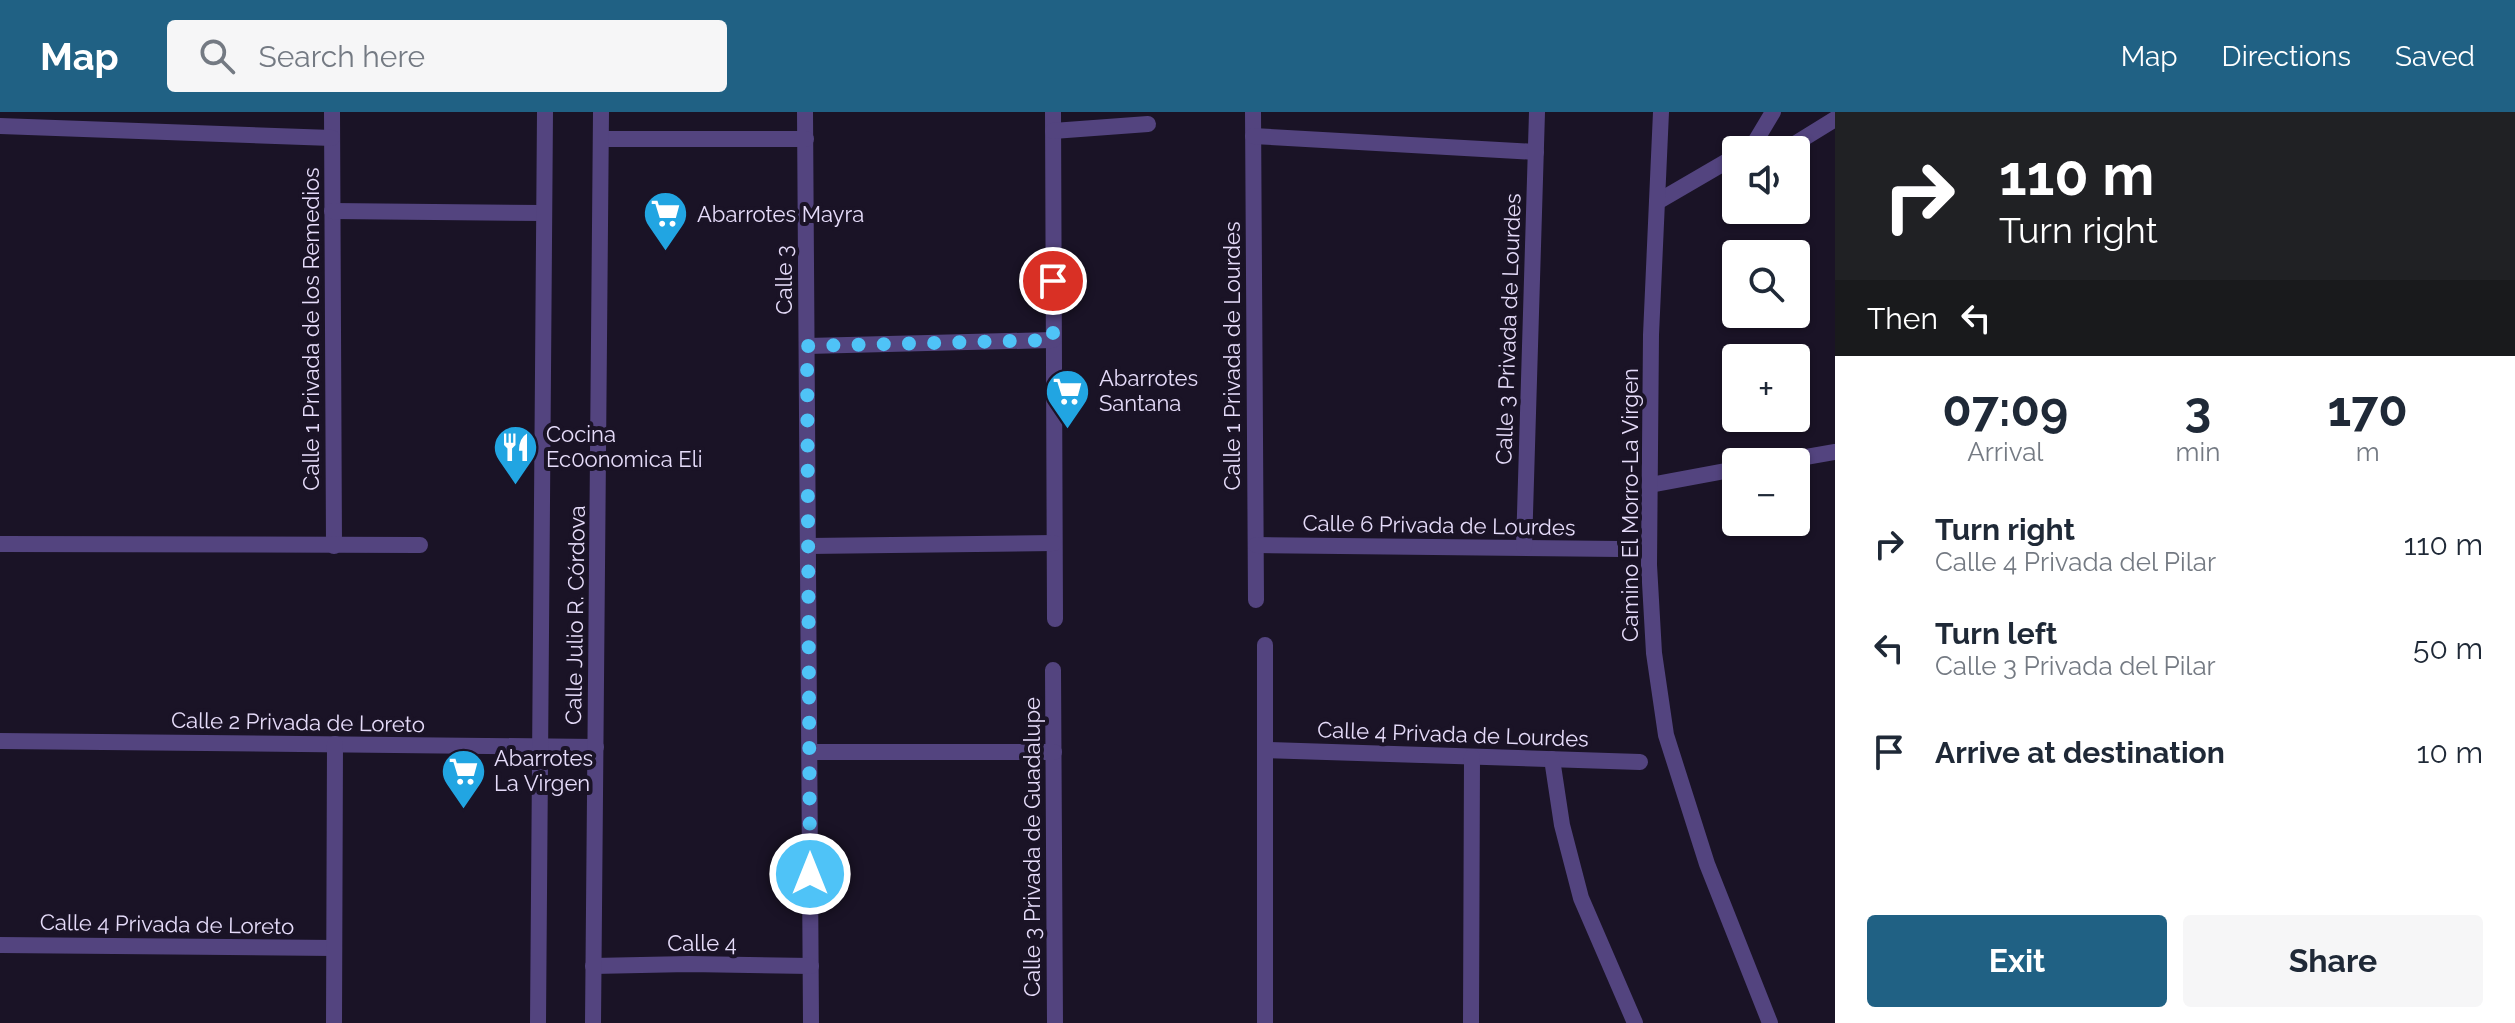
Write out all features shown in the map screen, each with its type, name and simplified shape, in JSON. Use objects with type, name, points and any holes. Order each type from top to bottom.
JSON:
[{"type":"street","name":"Calle 1 Privada de los Remedios","points":[[332,112],[334,546]]},
{"type":"street","name":"Calle Julio R. Córdova","points":[[538,1023],[545,112]]},
{"type":"street","name":"Calle Julio R. Córdova","points":[[593,1023],[601,112]]},
{"type":"street","name":"Calle 3","points":[[805,112],[811,1023]]},
{"type":"street","points":[[1053,112],[1055,619]]},
{"type":"street","name":"Calle 1 Privada de Lourdes","points":[[1253,112],[1256,600]]},
{"type":"street","name":"Calle 3 Privada de Lourdes","points":[[1524,547],[1537,112]]},
{"type":"street","name":"Camino El Morro-La Virgen","points":[[1661,112],[1651,335],[1649,565],[1654,653],[1666,735],[1707,864],[1770,1023]]},
{"type":"street","points":[[1757,136],[1773,112]]},
{"type":"street","points":[[1808,136],[1835,119]]},
{"type":"street","points":[[1053,131],[1148,124]]},
{"type":"street","points":[[0,126],[332,138]]},
{"type":"street","points":[[1253,136],[1536,152]]},
{"type":"street","points":[[602,139],[806,139]]},
{"type":"street","points":[[1657,202],[1722,164]]},
{"type":"street","points":[[332,211],[543,213]]},
{"type":"street","points":[[807,346],[1053,340]]},
{"type":"street","points":[[1810,456],[1835,452]]},
{"type":"street","points":[[1650,485],[1722,472]]},
{"type":"street","points":[[808,546],[1054,543]]},
{"type":"street","points":[[0,544],[420,545]]},
{"type":"street","name":"Calle 6 Privada de Lourdes","points":[[1256,545],[1621,549]]},
{"type":"street","points":[[1265,645],[1265,1023]]},
{"type":"street","name":"Calle 3 Privada de Guadalupe","points":[[1053,670],[1055,1023]]},
{"type":"street","name":"Calle 2 Privada de Loreto","points":[[0,741],[596,747]]},
{"type":"street","points":[[334,1023],[335,744]]},
{"type":"street","name":"Calle 4 Privada de Lourdes","points":[[1266,750],[1640,762]]},
{"type":"street","points":[[810,752],[1054,752]]},
{"type":"street","points":[[1471,1023],[1472,757]]},
{"type":"street","points":[[1552,759],[1562,825],[1581,898],[1635,1023]]},
{"type":"street","name":"Calle 4 Privada de Loreto","points":[[0,945],[334,948]]},
{"type":"street","name":"Calle 4","points":[[593,966],[811,966]]},
{"type":"place","name":"Abarrotes Mayra","points":[[666,253]]},
{"type":"place","name":"Abarrotes Santana","points":[[1068,430]]},
{"type":"place","name":"Cocina Ec0onomica Eli","points":[[515,486]]},
{"type":"place","name":"Abarrotes La Virgen","points":[[463,810]]},
{"type":"route","points":[[810,874],[807,346],[1053,340],[1053,281]]}]
